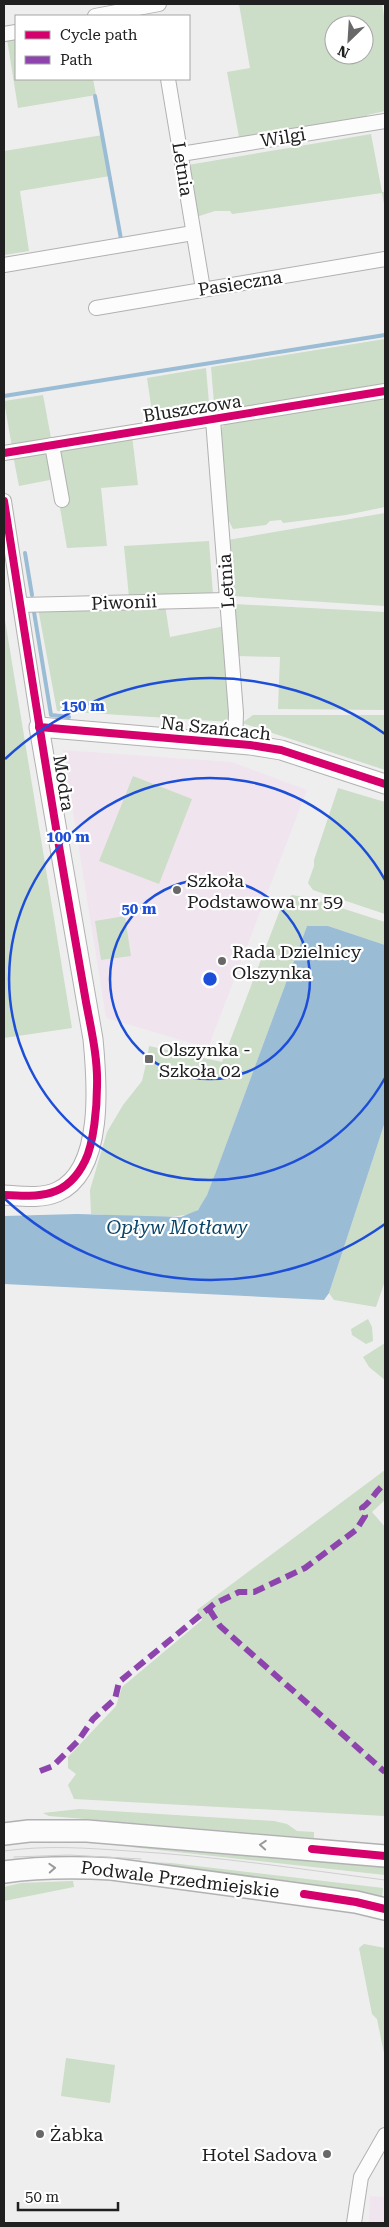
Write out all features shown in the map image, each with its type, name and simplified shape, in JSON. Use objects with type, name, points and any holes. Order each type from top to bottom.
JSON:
[{"type":"main road","name":"Podwale Przedmiejskie","points":[[4,1834],[29,1831],[87,1831],[385,1856]]},
{"type":"main road","name":"Podwale Przedmiejskie","points":[[4,1872],[72,1867],[112,1869],[347,1900],[385,1909]]},
{"type":"street","points":[[102,15],[157,7]]},
{"type":"street","name":"Letnia","points":[[168,80],[203,289]]},
{"type":"street","name":"Wilgi","points":[[181,154],[385,121]]},
{"type":"street","points":[[4,265],[193,233]]},
{"type":"street","name":"Pasieczna","points":[[96,308],[385,259]]},
{"type":"street","name":"Bluszczowa","points":[[4,453],[385,391]]},
{"type":"street","name":"Letnia","points":[[213,420],[236,713],[235,743]]},
{"type":"street","points":[[52,445],[62,500]]},
{"type":"street","name":"Modra","points":[[4,501],[39,727],[93,1038],[98,1086],[90,1148],[85,1162],[70,1184],[57,1192],[33,1197],[4,1195]]},
{"type":"street","name":"Piwonii","points":[[20,605],[227,600]]},
{"type":"street","name":"Na Szańcach","points":[[39,727],[235,743],[281,750],[385,784]]},
{"type":"street","points":[[354,2223],[361,2177],[385,2135]]},
{"type":"shaded area","name":"Szkoła Podstawowa nr 59","points":[[63,750],[232,762],[307,790],[208,1048],[106,1018]]},
{"type":"shaded area","points":[[370,2196],[385,2197],[385,2223],[369,2223]]},
{"type":"green space","points":[[239,4],[382,4],[385,22],[385,111],[367,115],[368,119],[239,137],[227,72],[250,68]]},
{"type":"green space","points":[[15,37],[15,80],[93,80],[96,95],[18,108],[7,39]]},
{"type":"green space","points":[[371,134],[382,192],[385,192],[385,209],[382,193],[232,214],[230,211],[215,211],[196,217],[188,165]]},
{"type":"green space","points":[[103,135],[110,176],[20,191],[29,251],[4,255],[4,151]]},
{"type":"green space","points":[[385,339],[385,387],[215,415],[211,367]]},
{"type":"green space","points":[[206,368],[210,415],[154,425],[147,378]]},
{"type":"green space","points":[[43,395],[51,438],[12,447],[4,401]]},
{"type":"green space","points":[[385,396],[385,507],[346,515],[283,523],[281,520],[270,521],[266,525],[233,529],[227,517],[220,434],[222,427],[226,423]]},
{"type":"green space","points":[[132,436],[138,485],[101,488],[107,546],[67,548],[60,508],[66,506],[56,448]]},
{"type":"green space","points":[[41,451],[49,455],[55,479],[19,486],[13,455]]},
{"type":"green space","points":[[385,513],[385,606],[233,596],[228,540]]},
{"type":"green space","points":[[209,541],[213,595],[129,597],[124,546]]},
{"type":"green space","points":[[234,604],[385,612],[385,710],[278,709],[280,657],[237,656]]},
{"type":"green space","points":[[165,605],[170,637],[225,626],[231,722],[57,711],[38,608]]},
{"type":"green space","points":[[4,614],[72,1028],[4,1038]]},
{"type":"green space","points":[[253,715],[385,715],[385,770],[242,723]]},
{"type":"green space","points":[[133,776],[192,799],[159,884],[99,861]]},
{"type":"green space","points":[[338,788],[385,802],[385,914],[313,890],[308,883]]},
{"type":"green space","points":[[292,895],[310,898],[385,922],[385,945],[328,926],[307,926],[211,1186],[203,1203],[196,1211],[188,1214],[161,1217],[91,1214],[90,1190],[107,1132],[123,1105],[142,1081],[146,1064],[150,1065],[152,1054],[148,1053],[149,1046],[222,1062],[283,902]]},
{"type":"green space","points":[[125,916],[131,956],[101,960],[95,921]]},
{"type":"green space","points":[[385,1122],[385,1281],[376,1307],[334,1300],[329,1293]]},
{"type":"green space","points":[[368,1319],[372,1327],[373,1341],[366,1344],[352,1335],[351,1329]]},
{"type":"green space","points":[[385,1343],[385,1380],[369,1367],[363,1357]]},
{"type":"green space","points":[[385,1470],[385,1500],[372,1512],[385,1527],[385,1816],[74,1799],[68,1785],[76,1774],[68,1768],[68,1757],[116,1706],[122,1687],[202,1620],[197,1610]]},
{"type":"green space","points":[[79,1809],[274,1821],[287,1824],[297,1831],[314,1832],[314,1838],[49,1816],[43,1813]]},
{"type":"green space","points":[[131,1844],[385,1865],[385,1875],[131,1847]]},
{"type":"green space","points":[[41,1857],[171,1863],[383,1888],[382,1899],[4,1866],[4,1860]]},
{"type":"green space","points":[[73,1881],[74,1887],[4,1901],[4,1887],[21,1883]]},
{"type":"green space","points":[[364,1944],[385,1948],[385,2058],[377,2019],[372,2014],[359,1948]]},
{"type":"green space","points":[[66,2058],[115,2065],[110,2103],[61,2096]]},
{"type":"water","name":"Opływ Motławy","points":[[307,926],[328,926],[385,945],[385,1122],[329,1293],[324,1300],[4,1284],[4,1216],[77,1214],[181,1217],[198,1210],[207,1195],[217,1169]]},
{"type":"waterway","points":[[95,96],[121,239]]},
{"type":"waterway","points":[[4,396],[385,335]]},
{"type":"waterway","points":[[25,553],[32,595]]},
{"type":"waterway","points":[[34,612],[51,715],[69,717]]},
{"type":"tram line","points":[[4,1851],[66,1848],[161,1853],[257,1863],[385,1880]]},
{"type":"tram line","points":[[14,1857],[69,1855],[141,1859]]},
{"type":"marked path","points":[[40,1771],[53,1766],[78,1741],[93,1719],[115,1699],[119,1682],[214,1604],[239,1592],[254,1592],[305,1568],[356,1530],[365,1516],[362,1508],[385,1484]]},
{"type":"marked path","points":[[209,1609],[220,1626],[385,1772]]},
{"type":"cycle path","points":[[4,453],[385,391]]},
{"type":"cycle path","points":[[4,501],[49,786],[94,1044],[97,1075],[93,1135],[85,1161],[78,1173],[61,1189],[51,1193],[29,1196],[4,1195]]},
{"type":"cycle path","points":[[39,727],[250,745],[281,750],[385,784]]},
{"type":"cycle path","points":[[312,1849],[385,1856]]},
{"type":"cycle path","points":[[304,1894],[356,1902],[385,1909]]},
{"type":"place","name":"Szkoła Podstawowa nr 59","points":[[177,890]]},
{"type":"place","name":"Rada Dzielnicy Olszynka","points":[[222,961]]},
{"type":"place","name":"Olszynka - Szkoła 02","points":[[149,1059]]},
{"type":"place","name":"Żabka","points":[[40,2134]]},
{"type":"place","name":"Hotel Sadova","points":[[327,2154]]}]
